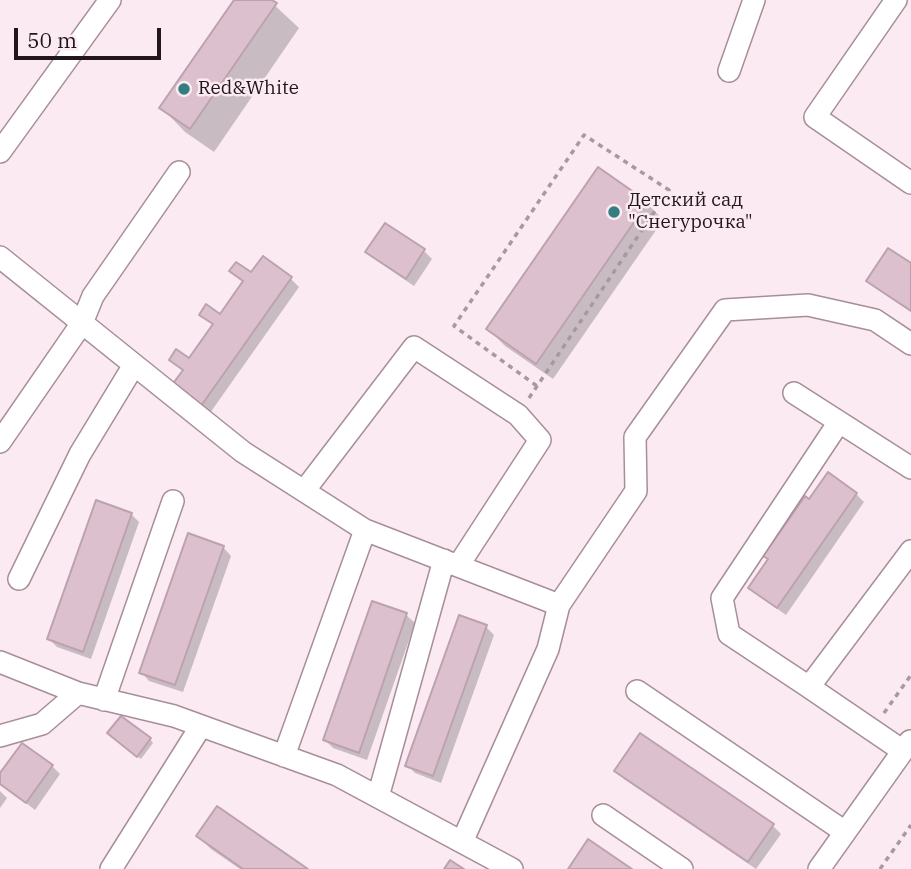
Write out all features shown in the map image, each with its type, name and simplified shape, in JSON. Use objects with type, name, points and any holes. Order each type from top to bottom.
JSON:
[{"type":"street","points":[[0,152],[110,0]]},
{"type":"street","points":[[729,71],[754,0]]},
{"type":"street","points":[[896,0],[814,117],[911,183]]},
{"type":"street","points":[[0,442],[82,323],[93,296],[179,172]]},
{"type":"street","points":[[0,257],[243,452],[365,530],[559,604]]},
{"type":"street","points":[[463,842],[548,649],[559,604],[636,491],[635,438],[725,310],[808,305],[875,320],[911,344]]},
{"type":"street","points":[[304,491],[414,347],[518,415],[540,440],[451,563],[378,797]]},
{"type":"street","points":[[19,579],[80,454],[134,365]]},
{"type":"street","points":[[794,393],[911,468]]},
{"type":"street","points":[[819,869],[907,745],[873,730],[729,634],[722,598],[839,422]]},
{"type":"street","points":[[104,700],[173,501]]},
{"type":"street","points":[[284,756],[365,530]]},
{"type":"street","points":[[809,687],[911,551]]},
{"type":"street","points":[[0,662],[78,693],[174,716],[337,775],[512,869]]},
{"type":"street","points":[[637,691],[845,832]]},
{"type":"street","points":[[0,736],[42,724],[78,693]]},
{"type":"street","points":[[111,869],[201,726]]},
{"type":"street","points":[[603,815],[682,869]]},
{"type":"path","points":[[518,415],[669,190],[584,135],[454,326],[537,386]]},
{"type":"path","points":[[873,730],[911,675]]},
{"type":"path","points":[[880,869],[911,825]]},
{"type":"building","points":[[234,0],[272,0],[277,3],[190,129],[159,108]]},
{"type":"building","points":[[598,167],[648,202],[536,364],[486,329]]},
{"type":"building","points":[[385,223],[425,249],[406,279],[365,252]]},
{"type":"building","points":[[888,248],[911,263],[911,311],[866,281]]},
{"type":"building","points":[[263,256],[292,277],[201,406],[172,385],[183,370],[169,360],[176,349],[189,358],[213,324],[199,315],[206,304],[220,314],[243,281],[229,271],[236,262],[251,272]]},
{"type":"building","points":[[828,472],[857,493],[777,608],[748,588],[768,559],[763,556],[805,496],[809,499]]},
{"type":"building","points":[[96,500],[132,513],[83,652],[47,639]]},
{"type":"building","points":[[188,533],[224,546],[175,685],[139,673]]},
{"type":"building","points":[[372,601],[407,613],[359,753],[323,740]]},
{"type":"building","points":[[459,615],[487,625],[433,776],[405,766]]},
{"type":"building","points":[[121,716],[151,738],[137,757],[107,733]]},
{"type":"building","points":[[640,733],[774,824],[748,862],[614,771]]},
{"type":"building","points":[[22,743],[53,765],[26,803],[0,784],[0,773]]},
{"type":"building","points":[[217,806],[308,869],[243,869],[196,836]]},
{"type":"building","points":[[588,839],[632,869],[568,869]]},
{"type":"building","points":[[450,860],[464,869],[444,869]]},
{"type":"place","name":"Red&White","points":[[184,89]]},
{"type":"place","name":"Детский сад \"Снегурочка\"","points":[[614,212]]}]
